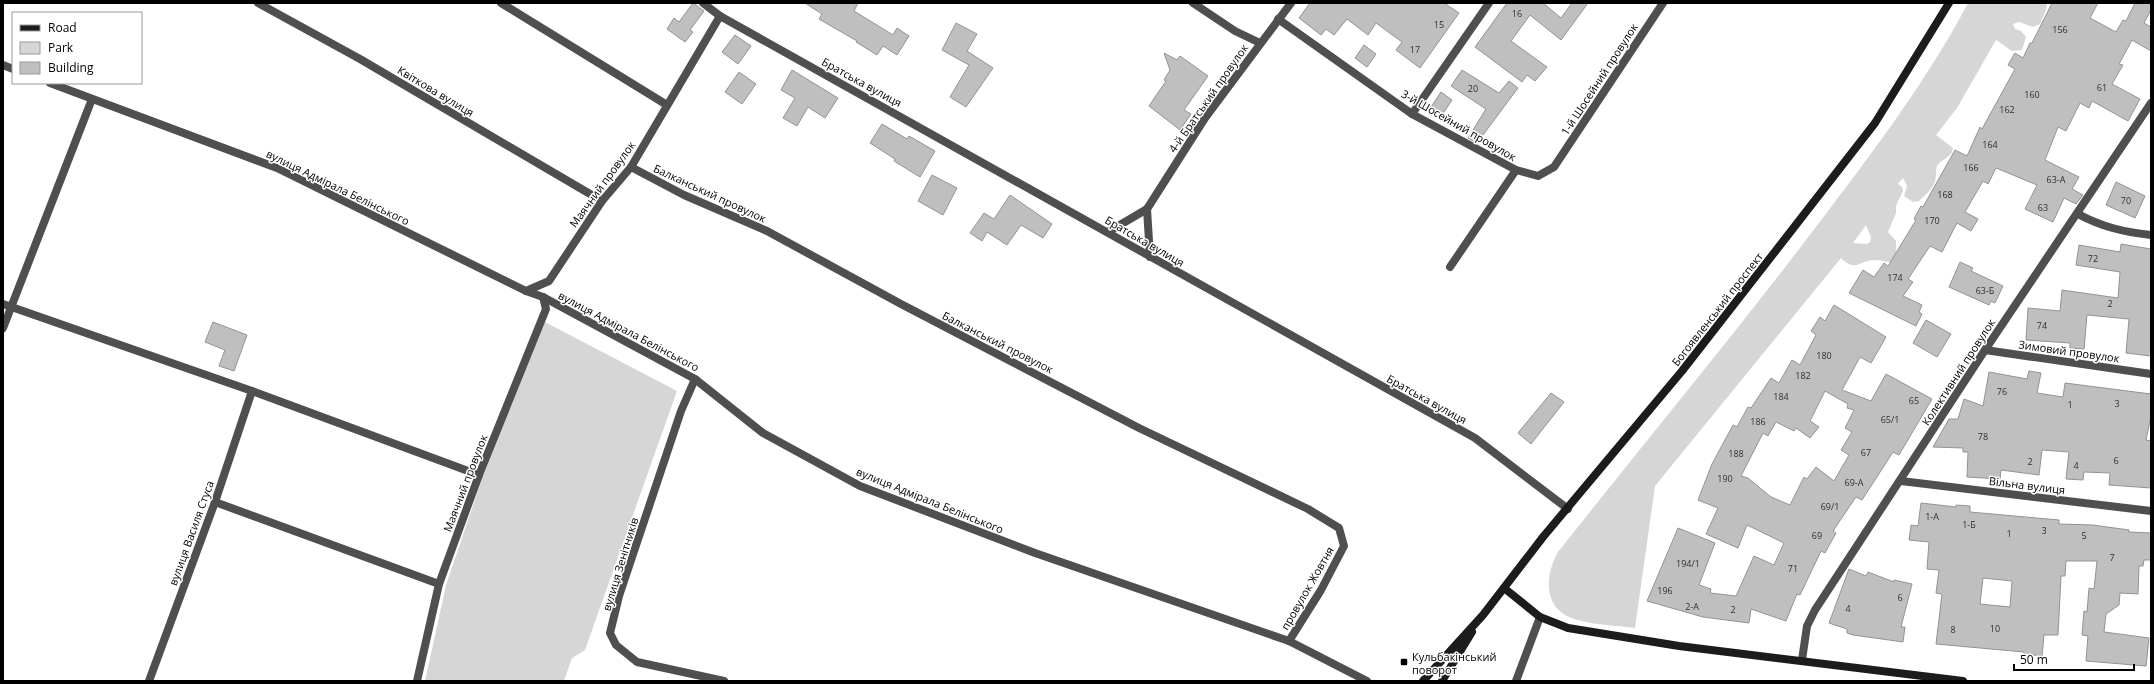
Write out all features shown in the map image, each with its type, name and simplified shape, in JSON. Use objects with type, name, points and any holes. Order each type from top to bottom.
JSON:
[{"type":"main road","name":"Богоявленський проспект","points":[[1423,681],[1483,615],[1687,365],[1875,123],[1949,3]]},
{"type":"main road","points":[[1504,588],[1540,617],[1568,628],[1679,646],[1802,660],[1915,678],[1963,681]]},
{"type":"main road","name":"Богоявленський проспект","points":[[1442,681],[1483,615]]},
{"type":"street","name":"Квіткова вулиця","points":[[258,3],[360,59],[602,201]]},
{"type":"street","points":[[501,3],[667,105]]},
{"type":"street","name":"Братська вулиця","points":[[703,3],[720,16],[1475,438],[1568,509]]},
{"type":"street","points":[[1193,3],[1235,31],[1260,43]]},
{"type":"street","name":"4-й Братський провулок","points":[[1108,232],[1147,209],[1205,118],[1291,3]]},
{"type":"street","points":[[1412,114],[1489,3]]},
{"type":"street","name":"1-й Шосейний провулок","points":[[1554,167],[1663,3]]},
{"type":"street","name":"Маячний провулок","points":[[526,291],[549,281],[602,201],[631,167],[720,16]]},
{"type":"street","name":"3-й Шосейний провулок","points":[[1278,19],[1412,114],[1516,170],[1538,176],[1554,167]]},
{"type":"street","name":"вулиця Адмірала Белінського","points":[[53,84],[277,168],[526,291],[543,297],[695,379],[763,433],[860,486],[1034,553],[1288,641],[1367,681]]},
{"type":"street","points":[[3,328],[92,99]]},
{"type":"street","name":"Колективний провулок","points":[[1802,660],[1808,626],[1815,610],[1901,481],[1985,350],[2151,104]]},
{"type":"street","name":"Балканський провулок","points":[[631,167],[684,195],[767,231],[901,304],[1139,428],[1308,510],[1339,528],[1344,546]]},
{"type":"street","points":[[1450,267],[1516,170]]},
{"type":"street","points":[[1147,209],[1150,257]]},
{"type":"street","points":[[2078,214],[2113,230],[2151,235]]},
{"type":"street","name":"Маячний провулок","points":[[417,681],[439,584],[479,475],[546,309],[543,297]]},
{"type":"street","points":[[3,304],[252,391],[479,475]]},
{"type":"street","name":"Зимовий провулок","points":[[1985,350],[2151,374]]},
{"type":"street","name":"вулиця Зенітників","points":[[695,379],[681,411],[619,596],[610,633],[616,645],[637,662],[724,681]]},
{"type":"street","name":"вулиця Василя Стуса","points":[[149,681],[215,502],[252,391]]},
{"type":"street","name":"Вільна вулиця","points":[[1901,481],[2151,511]]},
{"type":"street","points":[[215,502],[439,584]]},
{"type":"street","name":"провулок Жовтня","points":[[1288,641],[1321,590],[1344,546]]},
{"type":"street","points":[[1516,681],[1540,617]]},
{"type":"green space","points":[[1968,3],[2047,3],[2046,10],[2040,24],[2033,27],[2019,22],[2013,24],[2015,29],[2021,31],[2026,37],[2022,50],[2012,51],[1996,40],[1957,108],[1936,135],[1953,148],[1951,154],[1937,166],[1936,179],[1931,189],[1919,201],[1913,202],[1904,196],[1907,186],[1903,178],[1898,184],[1902,187],[1903,191],[1896,206],[1896,213],[1888,232],[1896,241],[1896,255],[1890,262],[1875,260],[1858,265],[1850,265],[1841,258],[1655,486],[1635,628],[1590,623],[1565,615],[1553,602],[1549,585],[1551,568],[1558,552],[1728,340],[1828,211],[1920,84]],"holes":[[[1866,225],[1871,237],[1870,242],[1867,244],[1853,243]]]},
{"type":"green space","points":[[545,322],[677,391],[585,650],[572,658],[564,681],[425,681],[446,585],[482,479]]},
{"type":"building","points":[[693,3],[704,11],[690,30],[693,32],[685,42],[667,29],[674,18],[679,22]]},
{"type":"building","points":[[805,3],[858,3],[854,11],[893,35],[897,28],[909,36],[897,55],[883,46],[877,55],[856,42],[857,41],[819,19],[822,14]]},
{"type":"building","points":[[1310,3],[1444,3],[1459,13],[1420,68],[1396,50],[1402,42],[1376,23],[1368,35],[1347,19],[1334,35],[1326,29],[1321,35],[1299,18]]},
{"type":"building","points":[[1507,3],[1543,3],[1561,18],[1572,3],[1588,3],[1561,40],[1530,15],[1511,41],[1547,67],[1535,81],[1527,75],[1522,82],[1475,47]]},
{"type":"building","points":[[2052,3],[2098,3],[2090,18],[2116,32],[2123,20],[2126,21],[2135,3],[2151,3],[2151,10],[2144,23],[2151,27],[2151,51],[2132,40],[2119,64],[2123,65],[2112,84],[2140,99],[2128,121],[2092,101],[2089,108],[2080,103],[2066,131],[2058,127],[2045,160],[2079,177],[2072,189],[2083,195],[2076,204],[2064,198],[2053,222],[2025,209],[2037,185],[1996,168],[1988,184],[1983,181],[1965,212],[1978,219],[1971,231],[1957,223],[1942,252],[1930,246],[1908,279],[1913,282],[1903,296],[1922,305],[1919,312],[1922,314],[1916,326],[1849,293],[1863,270],[1874,277],[1884,263],[1888,266],[1916,220],[1914,219],[1921,206],[1923,207],[1955,150],[1967,156],[1980,127],[1982,129],[2015,69],[2008,65],[2015,53],[2023,58]]},
{"type":"building","points":[[956,23],[977,34],[967,51],[993,68],[966,107],[950,97],[969,65],[942,50]]},
{"type":"building","points":[[735,35],[751,46],[738,64],[722,52]]},
{"type":"building","points":[[1364,45],[1376,54],[1367,67],[1355,58]]},
{"type":"building","points":[[1164,53],[1177,60],[1180,56],[1208,76],[1184,110],[1191,114],[1180,130],[1149,106],[1166,81],[1164,80],[1170,70]]},
{"type":"building","points":[[792,70],[838,98],[825,118],[808,107],[797,126],[783,118],[795,98],[781,90]]},
{"type":"building","points":[[1462,70],[1499,93],[1509,81],[1518,88],[1477,143],[1468,138],[1486,109],[1451,86]]},
{"type":"building","points":[[739,72],[756,84],[742,104],[725,92]]},
{"type":"building","points":[[1441,92],[1452,100],[1442,115],[1431,107]]},
{"type":"building","points":[[882,124],[907,139],[909,136],[935,151],[920,177],[894,161],[895,159],[870,143]]},
{"type":"building","points":[[932,175],[957,188],[943,215],[918,201]]},
{"type":"building","points":[[2116,182],[2145,196],[2135,218],[2106,205]]},
{"type":"building","points":[[1010,195],[1052,224],[1043,238],[1021,225],[1007,245],[987,232],[982,241],[970,233],[984,213],[994,219]]},
{"type":"building","points":[[2121,244],[2151,249],[2151,356],[2126,353],[2129,319],[2087,315],[2084,349],[2070,348],[2070,343],[2026,340],[2028,308],[2060,311],[2062,290],[2118,298],[2120,272],[2076,265],[2079,245],[2120,252]]},
{"type":"building","points":[[1960,262],[1973,268],[1971,271],[2003,286],[1995,303],[1991,301],[1989,305],[1949,287]]},
{"type":"building","points":[[1834,305],[1886,337],[1871,363],[1860,357],[1842,390],[1871,401],[1886,374],[1932,399],[1899,455],[1893,452],[1862,500],[1856,497],[1833,531],[1836,533],[1825,553],[1821,551],[1800,595],[1797,594],[1786,621],[1751,609],[1749,623],[1703,617],[1647,601],[1678,528],[1715,543],[1699,585],[1711,589],[1710,593],[1736,596],[1754,556],[1774,565],[1784,543],[1747,525],[1738,548],[1706,534],[1718,508],[1698,500],[1712,464],[1733,425],[1737,427],[1748,407],[1751,408],[1771,378],[1779,383],[1792,360],[1800,365],[1816,335],[1811,331],[1820,317],[1825,321]],"holes":[[[1825,391],[1848,404],[1847,408],[1854,410],[1845,428],[1852,432],[1841,450],[1849,455],[1834,481],[1816,467],[1807,479],[1804,477],[1790,505],[1771,497],[1748,478],[1741,476],[1763,433],[1768,436],[1776,422],[1794,431],[1796,428],[1810,438],[1819,427],[1810,421]]]},
{"type":"building","points":[[1926,320],[1951,334],[1937,357],[1913,343]]},
{"type":"building","points":[[213,322],[247,335],[234,371],[219,366],[225,350],[205,342]]},
{"type":"building","points":[[2029,371],[2041,373],[2037,393],[2063,397],[2065,383],[2151,394],[2151,416],[2146,440],[2151,441],[2151,488],[2109,485],[2110,473],[2084,472],[2083,480],[2066,479],[2069,452],[2042,450],[2039,475],[2001,470],[2000,479],[1967,477],[1968,452],[1963,452],[1963,448],[1933,447],[1949,419],[1958,419],[1964,399],[1983,406],[1989,372],[2027,379]]},
{"type":"building","points":[[1551,393],[1564,402],[1531,444],[1518,433]]},
{"type":"building","points":[[1921,503],[1956,507],[1956,505],[1970,506],[1970,512],[2059,520],[2059,524],[2093,525],[2129,530],[2129,532],[2151,533],[2151,560],[2144,560],[2143,566],[2139,566],[2138,594],[2120,593],[2119,605],[2106,614],[2104,632],[2149,638],[2146,666],[2086,661],[2088,636],[2082,635],[2084,611],[2087,612],[2089,588],[2094,589],[2097,561],[2066,561],[2065,576],[2061,576],[2058,635],[2044,635],[2042,656],[2024,654],[2024,652],[1936,644],[1942,594],[1936,593],[1939,570],[1927,569],[1929,542],[1909,540],[1911,525],[1918,526]],"holes":[[[1983,578],[2012,581],[2010,607],[1980,604]]]},
{"type":"building","points":[[1849,569],[1866,576],[1868,572],[1894,582],[1894,580],[1912,584],[1901,627],[1905,627],[1903,642],[1853,635],[1847,633],[1847,629],[1829,623]]},
{"type":"place","name":"Кульбакінський поворот","points":[[1404,662]]}]
